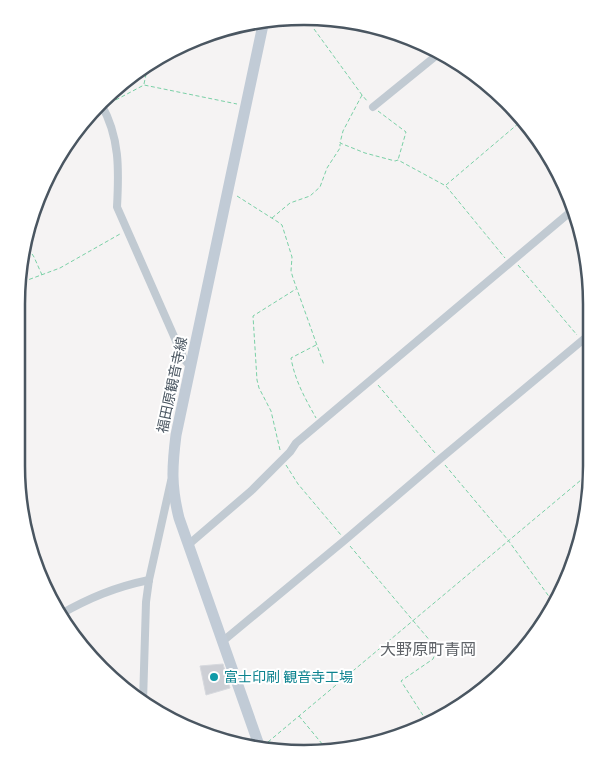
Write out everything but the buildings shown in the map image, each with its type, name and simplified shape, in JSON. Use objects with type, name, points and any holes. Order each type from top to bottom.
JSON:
[{"type":"main road","name":"福田原観音寺線","points":[[262,28],[176,435],[172,475],[175,501],[188,545],[222,641],[262,742]]},
{"type":"street","points":[[373,107],[434,57]]},
{"type":"street","points":[[104,110],[113,132],[116,147],[118,173],[117,207],[184,359],[191,366]]},
{"type":"street","points":[[188,545],[252,491],[283,460],[296,443],[568,214]]},
{"type":"street","points":[[222,641],[581,342]]},
{"type":"street","points":[[143,694],[146,602],[172,475]]},
{"type":"street","points":[[66,612],[102,593],[149,580]]},
{"type":"path","points":[[311,25],[362,95],[373,107],[406,132],[398,160]]},
{"type":"path","points":[[144,84],[146,74]]},
{"type":"path","points":[[116,98],[144,84],[245,106]]},
{"type":"path","points":[[272,218],[282,208],[310,196],[320,187],[327,168],[340,148],[343,131],[362,95]]},
{"type":"path","points":[[446,186],[517,124]]},
{"type":"path","points":[[340,143],[365,153],[395,161],[398,160],[446,186],[583,345]]},
{"type":"path","points":[[228,190],[282,225],[292,258],[291,271],[296,288],[324,365]]},
{"type":"path","points":[[26,281],[60,268],[128,230]]},
{"type":"path","points":[[30,251],[42,275]]},
{"type":"path","points":[[296,288],[253,316],[259,388],[271,411],[283,460],[298,484],[437,649],[433,658],[401,681],[424,717]]},
{"type":"path","points":[[317,345],[291,358],[300,389],[319,423]]},
{"type":"path","points":[[372,378],[508,540],[550,598]]},
{"type":"path","points":[[268,743],[412,620],[582,479]]},
{"type":"path","points":[[299,716],[323,744]]},
{"type":"place","name":"富士印刷 観音寺工場","points":[[214,677]]},
{"type":"district","name":"大野原町青岡","points":[[428,649]]}]
